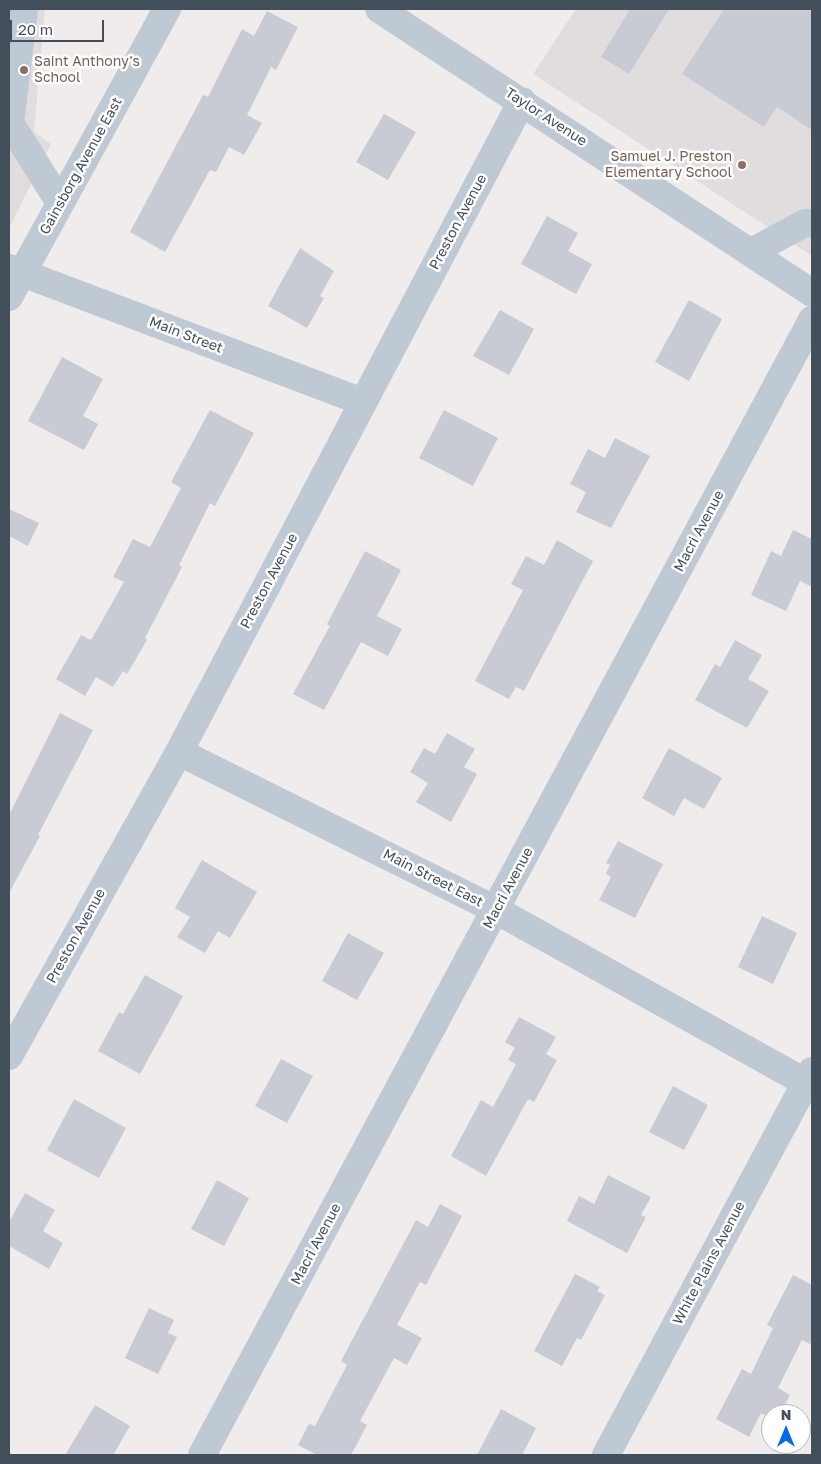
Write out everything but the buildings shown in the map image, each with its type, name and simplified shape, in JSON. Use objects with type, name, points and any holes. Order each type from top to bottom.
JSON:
[{"type":"street","points":[[24,9],[10,123],[60,203]]},
{"type":"street","name":"Gainsborg Avenue East","points":[[9,297],[15,270],[60,203],[167,9]]},
{"type":"street","name":"Taylor Avenue","points":[[379,9],[812,293]]},
{"type":"street","name":"Preston Avenue","points":[[9,1056],[180,752],[522,101]]},
{"type":"street","points":[[751,252],[805,223],[812,223]]},
{"type":"street","name":"Main Street","points":[[15,270],[363,402]]},
{"type":"street","name":"Macri Avenue","points":[[202,1455],[812,320]]},
{"type":"street","name":"Main Street East","points":[[180,752],[496,910],[810,1079]]},
{"type":"street","name":"White Plains Avenue","points":[[606,1455],[810,1079]]},
{"type":"shaded area","name":"Saint Anthony's School","points":[[9,9],[45,9],[34,132],[51,144],[9,229]]},
{"type":"shaded area","name":"Samuel J. Preston Elementary School","points":[[576,9],[812,9],[812,256],[533,74]]},
{"type":"place","name":"Saint Anthony's School","points":[[24,70]]},
{"type":"place","name":"Samuel J. Preston Elementary School","points":[[742,165]]}]
